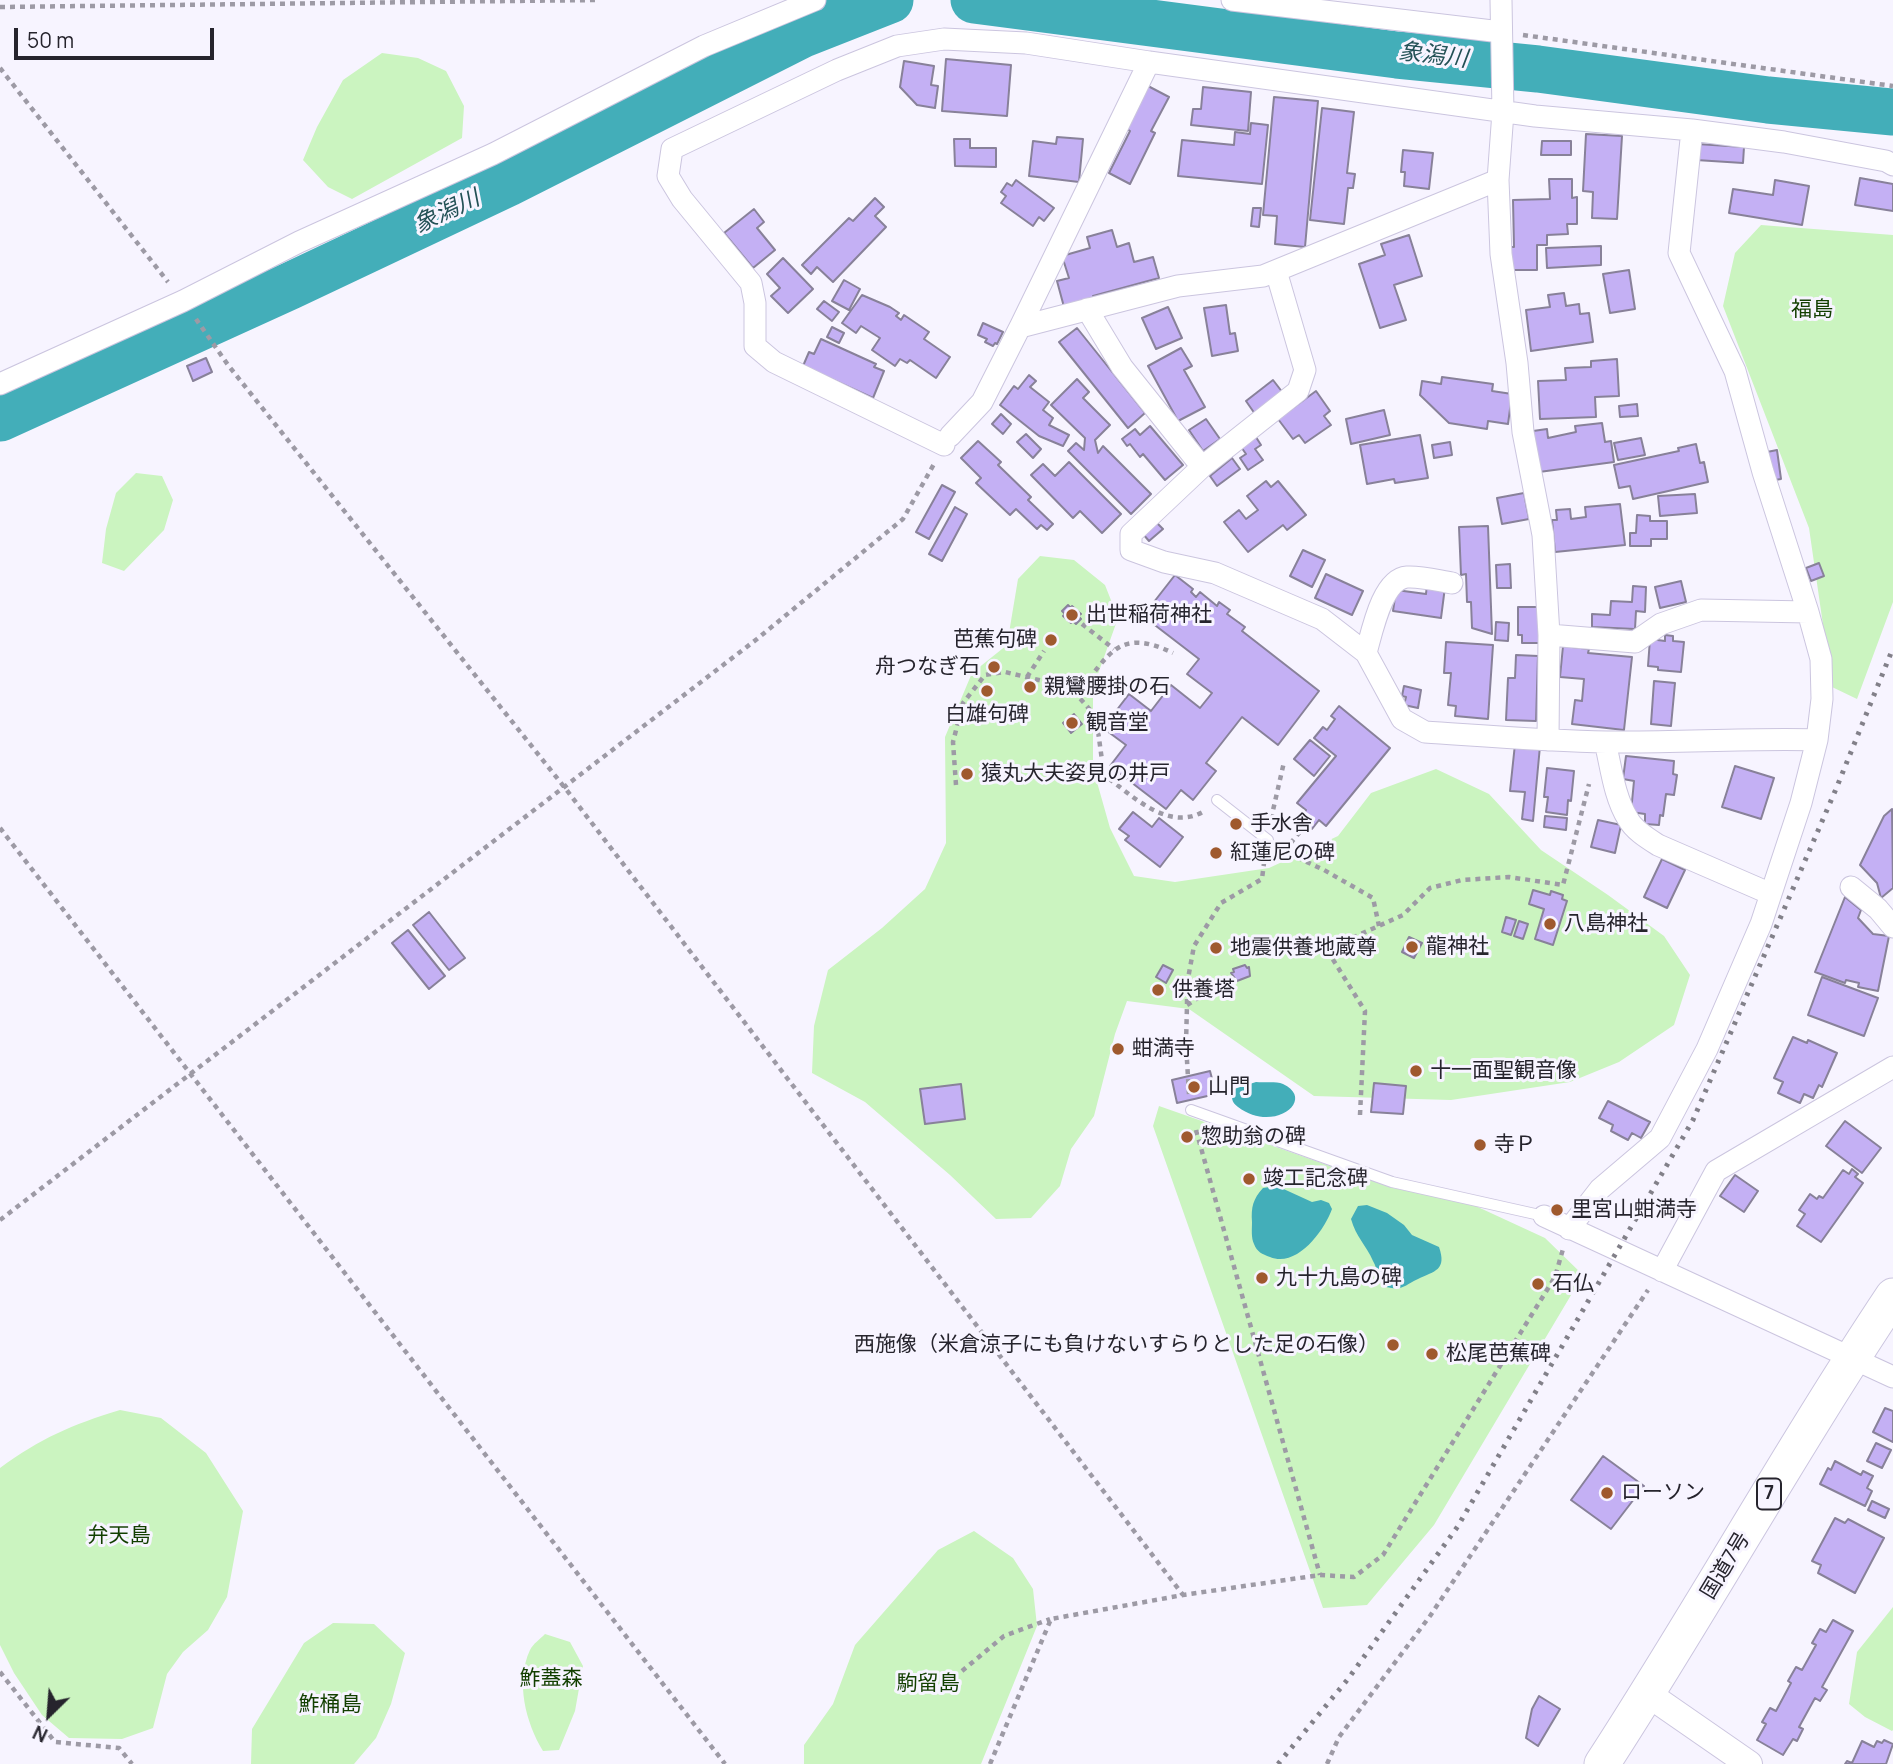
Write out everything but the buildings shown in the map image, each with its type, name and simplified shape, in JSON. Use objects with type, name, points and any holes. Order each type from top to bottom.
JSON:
[{"type":"highway","name":"国道7号","points":[[1602,1764],[1648,1694],[1852,1358],[1893,1296]]},
{"type":"street","points":[[0,384],[183,301],[299,242],[493,154],[704,46],[815,0]]},
{"type":"street","points":[[1232,0],[1501,32]]},
{"type":"street","points":[[1501,0],[1503,111],[1499,180],[1502,254],[1517,363],[1523,432],[1543,535],[1549,635],[1548,740]]},
{"type":"street","points":[[1149,62],[982,402],[947,441],[774,362],[755,346],[755,303],[751,283],[682,199],[668,176],[672,149],[837,70],[897,46],[944,39],[1026,43],[1503,111],[1784,142],[1893,165]]},
{"type":"street","points":[[1569,1229],[1601,1189],[1660,1138],[1707,1049],[1761,924],[1801,803],[1816,740],[1822,699],[1821,659],[1763,472],[1735,370],[1679,253],[1692,130]]},
{"type":"street","points":[[1020,327],[1178,286],[1263,276],[1499,180]]},
{"type":"street","points":[[1276,271],[1305,370],[1298,391],[1202,467],[1131,534],[1131,550],[1164,562],[1215,573],[1322,619],[1366,653],[1402,719],[1425,732],[1599,742],[1748,738],[1816,740]]},
{"type":"street","points":[[1087,309],[1122,367],[1202,467]]},
{"type":"street","points":[[1366,653],[1383,596],[1396,582],[1406,577],[1452,583]]},
{"type":"street","points":[[1549,635],[1635,642],[1661,624],[1701,610],[1808,612]]},
{"type":"street","points":[[1599,742],[1628,819],[1641,833],[1658,845],[1771,894]]},
{"type":"street","points":[[1851,887],[1878,909],[1893,927]]},
{"type":"street","points":[[1661,1271],[1716,1171],[1893,1068]]},
{"type":"street","points":[[1545,1216],[1893,1377]]},
{"type":"street","points":[[1648,1694],[1749,1764]]},
{"type":"lane","points":[[1217,800],[1268,840]]},
{"type":"lane","points":[[1191,1110],[1392,1182],[1545,1216]]},
{"type":"path","points":[[0,7],[112,3],[597,0]]},
{"type":"path","points":[[1501,32],[1893,86]]},
{"type":"path","points":[[0,68],[183,301],[228,365],[565,788],[1182,1595]]},
{"type":"path","points":[[0,1220],[565,788],[757,639],[904,519],[947,441]]},
{"type":"path","points":[[1082,624],[1114,649]]},
{"type":"path","points":[[1077,695],[1114,649],[1129,642],[1156,645],[1173,653]]},
{"type":"path","points":[[1027,677],[1044,651]]},
{"type":"path","points":[[957,785],[953,742],[963,703],[985,675],[1005,672],[1077,695],[1099,720],[1104,775],[1157,813],[1176,818],[1202,813],[1217,800]]},
{"type":"path","points":[[1360,1115],[1365,1011],[1332,958],[1332,947],[1403,915],[1430,888],[1462,880],[1509,877],[1563,885],[1599,742]]},
{"type":"path","points":[[1284,762],[1262,879],[1221,903],[1194,946],[1187,984],[1186,1044],[1191,1110],[1320,1575]]},
{"type":"path","points":[[1283,852],[1304,827]]},
{"type":"path","points":[[0,828],[725,1764]]},
{"type":"path","points":[[1268,840],[1283,852],[1324,870],[1373,898],[1379,926]]},
{"type":"path","points":[[1187,1005],[1228,978]]},
{"type":"path","points":[[962,1671],[1004,1636],[1051,1619],[1182,1595],[1320,1575],[1354,1577],[1383,1555],[1555,1277],[1569,1229]]},
{"type":"path","points":[[1327,1764],[1339,1737],[1430,1616],[1661,1271]]},
{"type":"path","points":[[990,1764],[1051,1619]]},
{"type":"path","points":[[0,1672],[55,1742],[119,1748],[132,1764]]},
{"type":"green space","points":[[382,53],[418,58],[446,71],[464,106],[462,138],[352,199],[328,187],[303,160],[317,127],[343,80]]},
{"type":"green space","name":"福島","points":[[1761,225],[1893,235],[1893,602],[1857,699],[1832,687],[1809,528],[1723,306],[1735,253]]},
{"type":"green space","points":[[136,473],[162,476],[173,500],[164,530],[124,571],[102,563],[106,529],[116,493]]},
{"type":"green space","points":[[1040,556],[1074,560],[1105,585],[1118,618],[1093,688],[1093,768],[1110,828],[1134,876],[1175,882],[1269,868],[1338,836],[1371,793],[1436,769],[1489,794],[1541,850],[1664,936],[1690,975],[1674,1025],[1619,1062],[1570,1082],[1451,1100],[1314,1096],[1189,1009],[1127,1001],[1115,1034],[1094,1116],[1071,1149],[1060,1186],[1031,1218],[996,1219],[950,1175],[865,1102],[812,1073],[814,1026],[828,970],[882,928],[925,889],[946,843],[945,737],[972,673],[1007,645],[1018,579]]},
{"type":"green space","points":[[1159,1106],[1393,1188],[1467,1202],[1545,1238],[1583,1275],[1434,1525],[1367,1605],[1323,1608],[1153,1126]]},
{"type":"green space","name":"弁天島","points":[[120,1410],[161,1418],[206,1453],[243,1511],[227,1597],[208,1630],[183,1652],[167,1674],[153,1728],[122,1739],[69,1738],[42,1715],[14,1673],[0,1645],[0,1468],[57,1433]]},
{"type":"green space","name":"駒留島","points":[[974,1531],[1013,1558],[1033,1589],[1037,1626],[981,1764],[804,1764],[804,1745],[833,1704],[855,1645],[938,1550]]},
{"type":"green space","points":[[1893,1607],[1892,1731],[1865,1717],[1849,1704],[1857,1652]]},
{"type":"green space","name":"鮓桶島","points":[[333,1623],[374,1624],[405,1653],[391,1704],[376,1738],[354,1764],[251,1764],[252,1729],[304,1643]]},
{"type":"green space","name":"鮓蓋森","points":[[545,1634],[570,1642],[583,1666],[575,1711],[559,1750],[543,1751],[527,1715],[523,1675],[530,1650]]},
{"type":"water","points":[[1256,1082],[1283,1084],[1292,1091],[1295,1098],[1293,1105],[1277,1116],[1265,1117],[1238,1107],[1232,1099],[1234,1089]]},
{"type":"water","points":[[1277,1186],[1312,1202],[1321,1200],[1329,1203],[1332,1209],[1323,1227],[1308,1245],[1290,1257],[1280,1259],[1258,1251],[1252,1233],[1255,1200],[1263,1188]]},
{"type":"water","points":[[1367,1205],[1387,1213],[1404,1225],[1412,1235],[1439,1247],[1441,1261],[1438,1269],[1404,1287],[1386,1287],[1351,1219],[1358,1206]]},
{"type":"waterway","name":"象潟川","points":[[0,418],[508,183],[801,35],[890,0]]},
{"type":"waterway","name":"象潟川","points":[[974,0],[1397,55],[1538,69],[1768,100],[1893,112]]},
{"type":"railway","points":[[1278,1764],[1348,1679],[1458,1526],[1693,1120],[1836,789],[1893,648]]},
{"type":"place","name":"出世稲荷神社","points":[[1072,615]]},
{"type":"place","name":"芭蕉句碑","points":[[1051,640]]},
{"type":"place","name":"舟つなぎ石","points":[[994,667]]},
{"type":"place","name":"親鸞腰掛の石","points":[[1030,687]]},
{"type":"place","name":"白雄句碑","points":[[987,691]]},
{"type":"place","name":"観音堂","points":[[1072,723]]},
{"type":"place","name":"猿丸大夫姿見の井戸","points":[[967,774]]},
{"type":"place","name":"手水舎","points":[[1236,824]]},
{"type":"place","name":"紅蓮尼の碑","points":[[1216,853]]},
{"type":"place","name":"八島神社","points":[[1550,924]]},
{"type":"place","name":"龍神社","points":[[1412,947]]},
{"type":"place","name":"地震供養地蔵尊","points":[[1216,948]]},
{"type":"place","name":"供養塔","points":[[1158,990]]},
{"type":"place","name":"蚶満寺","points":[[1118,1049]]},
{"type":"place","name":"十一面聖観音像","points":[[1416,1071]]},
{"type":"place","name":"山門","points":[[1194,1087]]},
{"type":"place","name":"惣助翁の碑","points":[[1187,1137]]},
{"type":"place","name":"寺Ｐ","points":[[1480,1145]]},
{"type":"place","name":"竣工記念碑","points":[[1249,1179]]},
{"type":"place","name":"里宮山蚶満寺","points":[[1557,1210]]},
{"type":"place","name":"九十九島の碑","points":[[1262,1278]]},
{"type":"place","name":"石仏","points":[[1538,1284]]},
{"type":"place","name":"西施像（米倉涼子にも負けないすらりとした足の石像）","points":[[1393,1345]]},
{"type":"place","name":"松尾芭蕉碑","points":[[1432,1354]]},
{"type":"place","name":"ローソン","points":[[1607,1493]]}]
